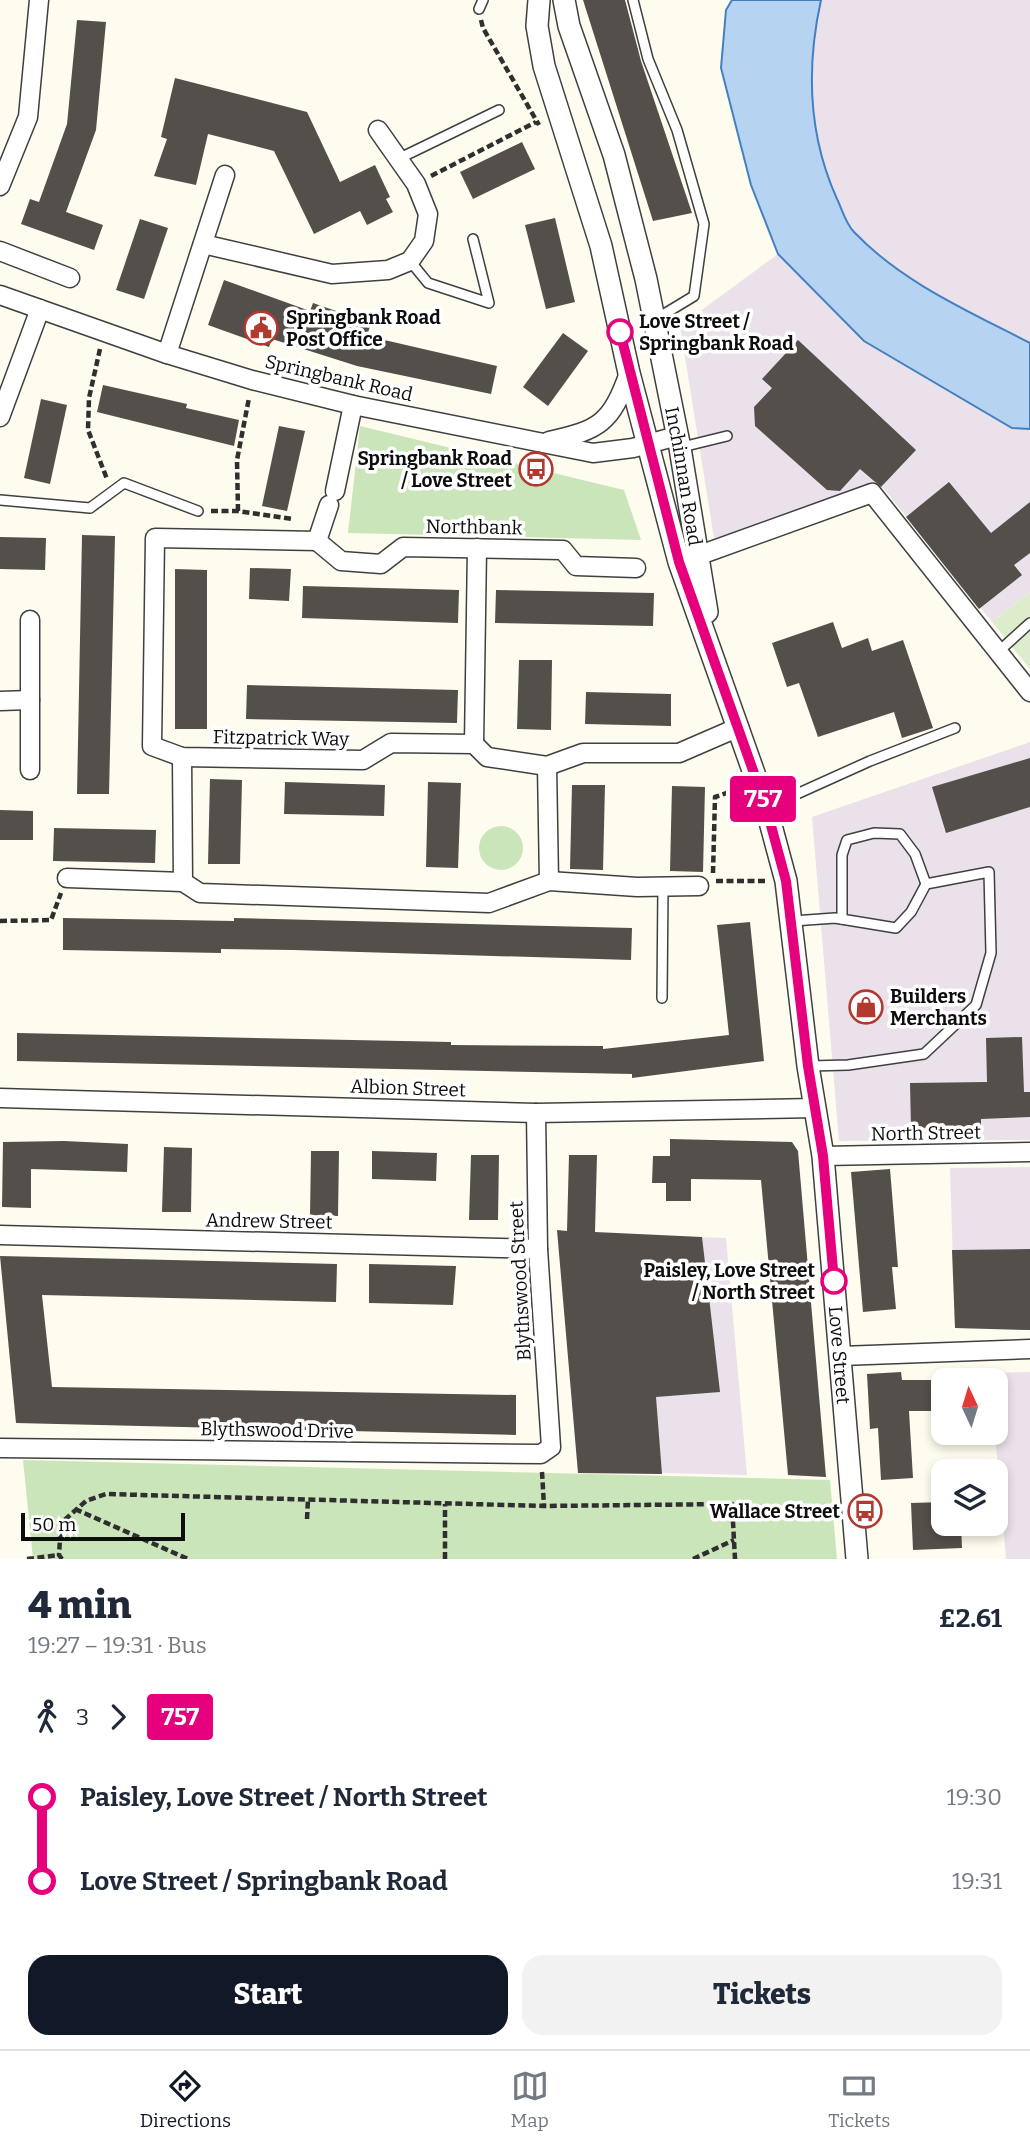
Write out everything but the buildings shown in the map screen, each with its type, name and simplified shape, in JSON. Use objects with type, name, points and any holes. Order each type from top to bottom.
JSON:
[{"type":"street","points":[[0,186],[28,117],[39,0]]},
{"type":"street","name":"Inchinnan Road","points":[[539,0],[537,26],[544,66],[601,246],[648,444],[688,559],[715,659]]},
{"type":"street","name":"Inchinnan Road","points":[[564,0],[569,26],[614,155],[654,320],[679,442],[688,559]]},
{"type":"street","points":[[203,244],[332,274],[388,270],[410,261],[424,241],[428,214],[415,184],[378,130]]},
{"type":"street","points":[[167,354],[225,175]]},
{"type":"street","points":[[0,251],[70,278]]},
{"type":"street","name":"Springbank Road","points":[[0,295],[167,354],[252,380],[353,405],[593,453],[679,442]]},
{"type":"street","points":[[0,416],[40,309]]},
{"type":"street","points":[[542,443],[598,428],[619,401],[629,373]]},
{"type":"street","points":[[183,882],[182,757],[152,746],[155,538],[321,533],[332,498],[353,405]]},
{"type":"street","points":[[688,559],[872,494],[1030,692]]},
{"type":"street","name":"Northbank","points":[[321,533],[341,561],[381,564],[403,547],[563,550],[576,566],[636,568]]},
{"type":"street","points":[[474,744],[477,548]]},
{"type":"street","points":[[30,620],[30,771]]},
{"type":"street","name":"Love Street","points":[[715,659],[766,807],[786,881],[793,921],[808,1066],[823,1156],[857,1559]]},
{"type":"street","points":[[0,701],[30,700]]},
{"type":"street","name":"Fitzpatrick Way","points":[[182,757],[363,760],[391,743],[474,744],[487,757],[547,766],[583,753],[679,753],[739,727]]},
{"type":"street","points":[[547,766],[549,881]]},
{"type":"street","points":[[67,878],[183,882],[200,893],[489,903],[549,881],[663,886],[706,883]]},
{"type":"street","name":"Albion Street","points":[[0,1098],[536,1113],[816,1108]]},
{"type":"street","name":"Blythswood Street","points":[[536,1113],[546,1450]]},
{"type":"street","name":"North Street","points":[[823,1156],[1030,1152]]},
{"type":"street","name":"Andrew Street","points":[[0,1236],[538,1248]]},
{"type":"street","points":[[841,1356],[1030,1349]]},
{"type":"street","name":"Blythswood Drive","points":[[0,1448],[546,1450]]},
{"type":"lane","points":[[633,0],[648,60],[677,130],[704,224],[694,296],[654,320]]},
{"type":"lane","points":[[398,159],[499,110]]},
{"type":"lane","points":[[410,261],[428,283],[489,303],[473,239]]},
{"type":"lane","points":[[679,442],[727,436]]},
{"type":"lane","points":[[0,499],[90,508],[124,483],[198,511]]},
{"type":"lane","points":[[998,652],[1030,623]]},
{"type":"lane","points":[[766,807],[870,761],[955,728]]},
{"type":"lane","points":[[793,921],[842,919],[896,928],[911,912],[926,884],[915,853],[900,834],[874,832],[847,840],[842,855],[842,919]]},
{"type":"lane","points":[[808,1066],[848,1065],[924,1054],[976,1005],[991,953],[989,872],[926,884]]},
{"type":"lane","points":[[662,998],[663,886]]},
{"type":"path","points":[[481,4],[482,28],[536,122],[546,131]]},
{"type":"path","points":[[415,184],[536,122]]},
{"type":"path","points":[[104,331],[89,398],[88,430],[112,492]]},
{"type":"path","points":[[238,511],[237,460],[252,380]]},
{"type":"path","points":[[198,511],[238,511],[321,533]]},
{"type":"path","points":[[757,782],[715,797],[706,883],[786,881]]},
{"type":"path","points":[[0,921],[51,920],[67,878]]},
{"type":"path","points":[[544,1506],[546,1450]]},
{"type":"path","points":[[27,1559],[61,1557],[61,1523],[86,1501],[106,1494],[544,1506],[732,1504],[735,1559]]},
{"type":"path","points":[[307,1519],[308,1499]]},
{"type":"path","points":[[445,1504],[445,1559]]},
{"type":"path","points":[[74,1509],[188,1559]]},
{"type":"path","points":[[693,1559],[734,1540]]},
{"type":"shaded area","points":[[821,0],[1030,0],[1030,343],[919,286],[852,231],[823,167],[812,106],[812,42]]},
{"type":"shaded area","points":[[778,254],[864,341],[1012,428],[1030,429],[1030,592],[992,622],[883,488],[714,538],[680,326]]},
{"type":"shaded area","points":[[1030,742],[1030,1140],[839,1141],[812,817]]},
{"type":"shaded area","points":[[1030,1167],[1030,1330],[955,1328],[950,1168]]},
{"type":"shaded area","points":[[558,1233],[726,1238],[747,1475],[578,1471]]},
{"type":"shaded area","points":[[1030,1372],[1030,1559],[1006,1559],[1004,1536],[1008,1536],[1008,1459],[997,1459],[996,1446],[1008,1446],[1008,1373]]},
{"type":"green space","points":[[360,426],[624,490],[641,540],[348,533]]},
{"type":"green space","points":[[1030,592],[1030,669],[992,622]]},
{"type":"green space","points":[[501,826],[517,832],[523,848],[517,864],[501,870],[485,864],[479,848],[485,832]]},
{"type":"green space","points":[[23,1460],[830,1480],[837,1559],[33,1559]]},
{"type":"water","points":[[732,0],[821,0],[813,51],[812,101],[827,175],[846,221],[873,250],[915,281],[1030,343],[1030,429],[1012,428],[864,341],[778,254],[751,185],[721,68],[726,10]]},
{"type":"bus line","name":"757","points":[[620,332],[679,562],[766,807],[786,881],[792,909],[808,1066],[823,1156],[834,1281]]},
{"type":"place","name":"Springbank Road Post Office","points":[[261,328]]},
{"type":"place","name":"Love Street / Springbank Road","points":[[620,332]]},
{"type":"place","name":"Springbank Road / Love Street","points":[[536,469]]},
{"type":"place","name":"Builders Merchants","points":[[866,1007]]},
{"type":"place","name":"Paisley, Love Street / North Street","points":[[834,1281]]},
{"type":"place","name":"Wallace Street","points":[[865,1511]]}]
